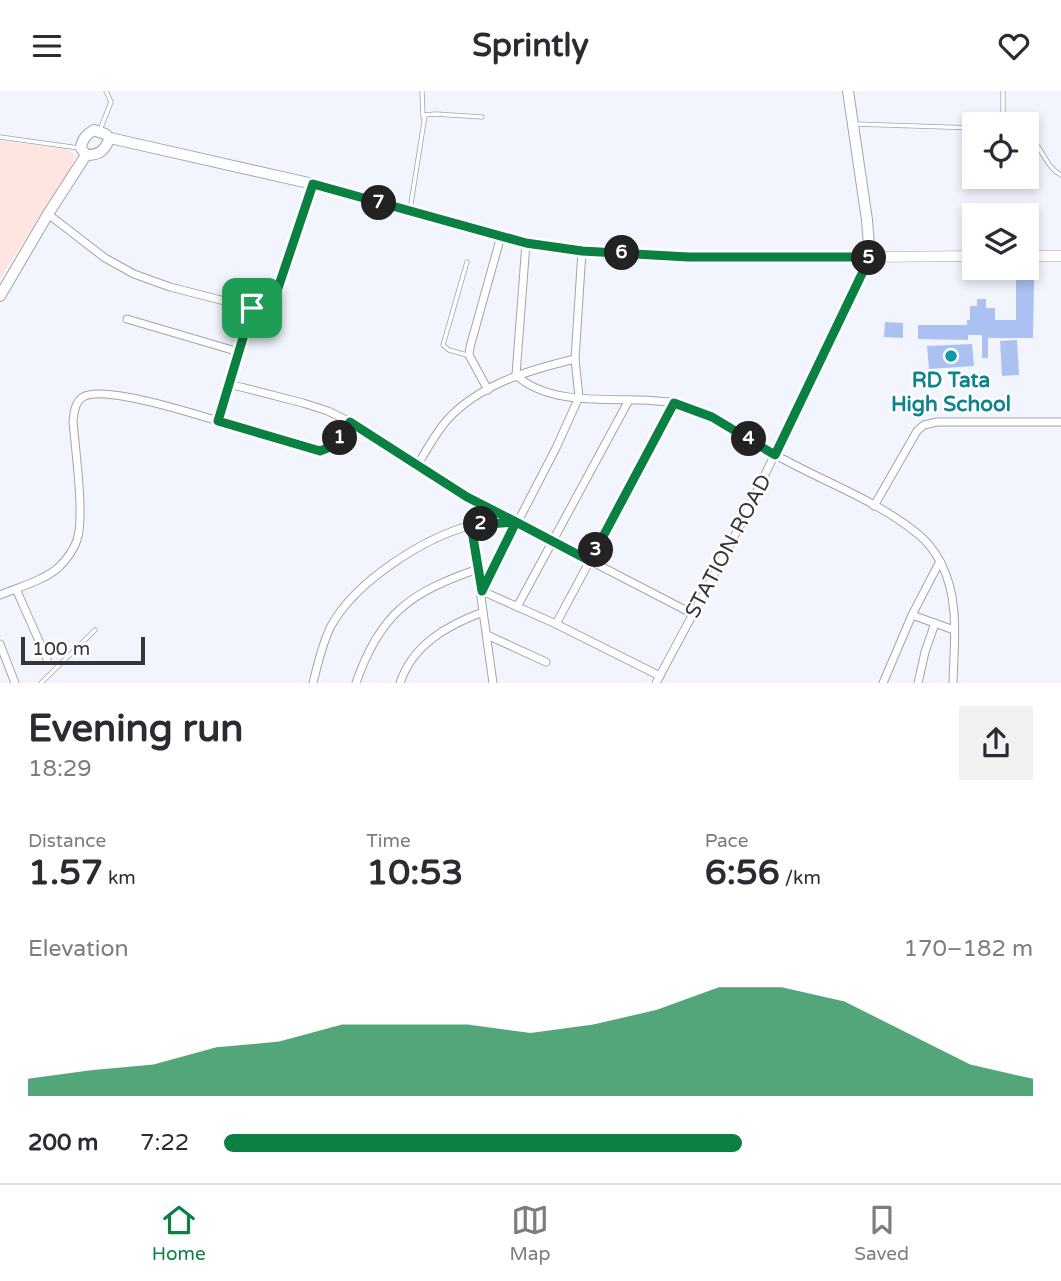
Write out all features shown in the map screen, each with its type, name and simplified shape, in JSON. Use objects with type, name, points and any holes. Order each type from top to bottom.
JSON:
[{"type":"main road","points":[[0,296],[84,152],[82,141],[86,134],[94,130],[105,135],[313,184],[526,243],[582,251],[688,257],[870,257],[848,91]]},
{"type":"main road","points":[[84,152],[97,155],[102,152],[105,135]]},
{"type":"street","points":[[48,214],[95,251],[134,274],[252,308],[262,305],[276,294],[313,184]]},
{"type":"street","points":[[488,390],[469,355],[501,236]]},
{"type":"street","points":[[516,375],[526,243]]},
{"type":"street","points":[[482,591],[579,397],[575,359],[582,251]]},
{"type":"street","points":[[870,257],[962,256]]},
{"type":"street","points":[[1039,256],[1061,256]]},
{"type":"street","name":"STATION ROAD","points":[[658,679],[775,455],[870,257]]},
{"type":"street","points":[[218,421],[252,308]]},
{"type":"street","points":[[127,319],[239,352]]},
{"type":"street","points":[[417,466],[447,421],[464,405],[516,375],[575,359]]},
{"type":"street","points":[[516,375],[536,388],[579,397],[674,403],[712,417],[775,455],[874,506],[921,536],[940,561],[952,590],[953,683]]},
{"type":"street","points":[[229,384],[303,403],[350,422],[467,497],[693,614]]},
{"type":"street","points":[[0,595],[41,578],[59,567],[77,540],[80,515],[73,421],[75,408],[83,397],[96,393],[113,394],[320,451],[335,445],[350,422]]},
{"type":"street","points":[[517,607],[629,400]]},
{"type":"street","points":[[556,624],[674,403]]},
{"type":"street","points":[[874,506],[912,438],[924,425],[937,422],[1061,422]]},
{"type":"street","points":[[313,683],[319,657],[332,626],[351,599],[376,574],[413,551],[471,525],[516,522]]},
{"type":"street","points":[[471,525],[493,683]]},
{"type":"street","points":[[883,683],[912,615],[940,561]]},
{"type":"street","points":[[356,683],[363,661],[379,631],[397,610],[418,594],[445,580],[478,569]]},
{"type":"street","points":[[16,589],[47,659]]},
{"type":"street","points":[[482,591],[556,624],[658,679]]},
{"type":"street","points":[[400,683],[417,652],[434,636],[457,622],[484,612]]},
{"type":"street","points":[[912,615],[954,630]]},
{"type":"street","points":[[918,683],[935,623]]},
{"type":"street","points":[[487,635],[547,662]]},
{"type":"street","points":[[0,644],[3,659],[15,683]]},
{"type":"lane","points":[[105,135],[111,102],[106,91]]},
{"type":"lane","points":[[410,212],[423,119],[422,91]]},
{"type":"lane","points":[[1003,91],[1003,112]]},
{"type":"lane","points":[[423,119],[430,113],[482,117]]},
{"type":"lane","points":[[853,123],[962,127]]},
{"type":"lane","points":[[0,137],[84,152]]},
{"type":"lane","points":[[1039,147],[1056,173],[1061,175]]},
{"type":"lane","points":[[467,262],[443,345],[449,350],[469,355]]},
{"type":"lane","points":[[41,683],[95,630]]},
{"type":"shaded area","points":[[0,140],[66,149],[75,155],[71,169],[0,278]]},
{"type":"building","points":[[1016,280],[1034,280],[1033,338],[988,338],[988,358],[982,358],[982,335],[968,335],[968,340],[918,339],[918,325],[967,325],[967,320],[970,320],[970,306],[977,306],[977,299],[986,299],[986,308],[995,308],[995,320],[1016,320]]},
{"type":"building","points":[[885,322],[903,323],[903,338],[884,337]]},
{"type":"building","points":[[1017,340],[1019,375],[1002,376],[1000,341]]},
{"type":"building","name":"RD Tata High School","points":[[972,344],[974,366],[929,369],[927,346]]},
{"type":"place","name":"RD Tata High School","points":[[951,356]]},
{"type":"route","points":[[252,308],[218,421],[320,451],[335,445],[350,422],[467,497],[516,522],[471,525],[482,591],[516,522],[590,561],[674,403],[712,417],[775,455],[870,257],[688,257],[582,251],[526,243],[313,184],[276,294],[262,305],[252,308]]}]
